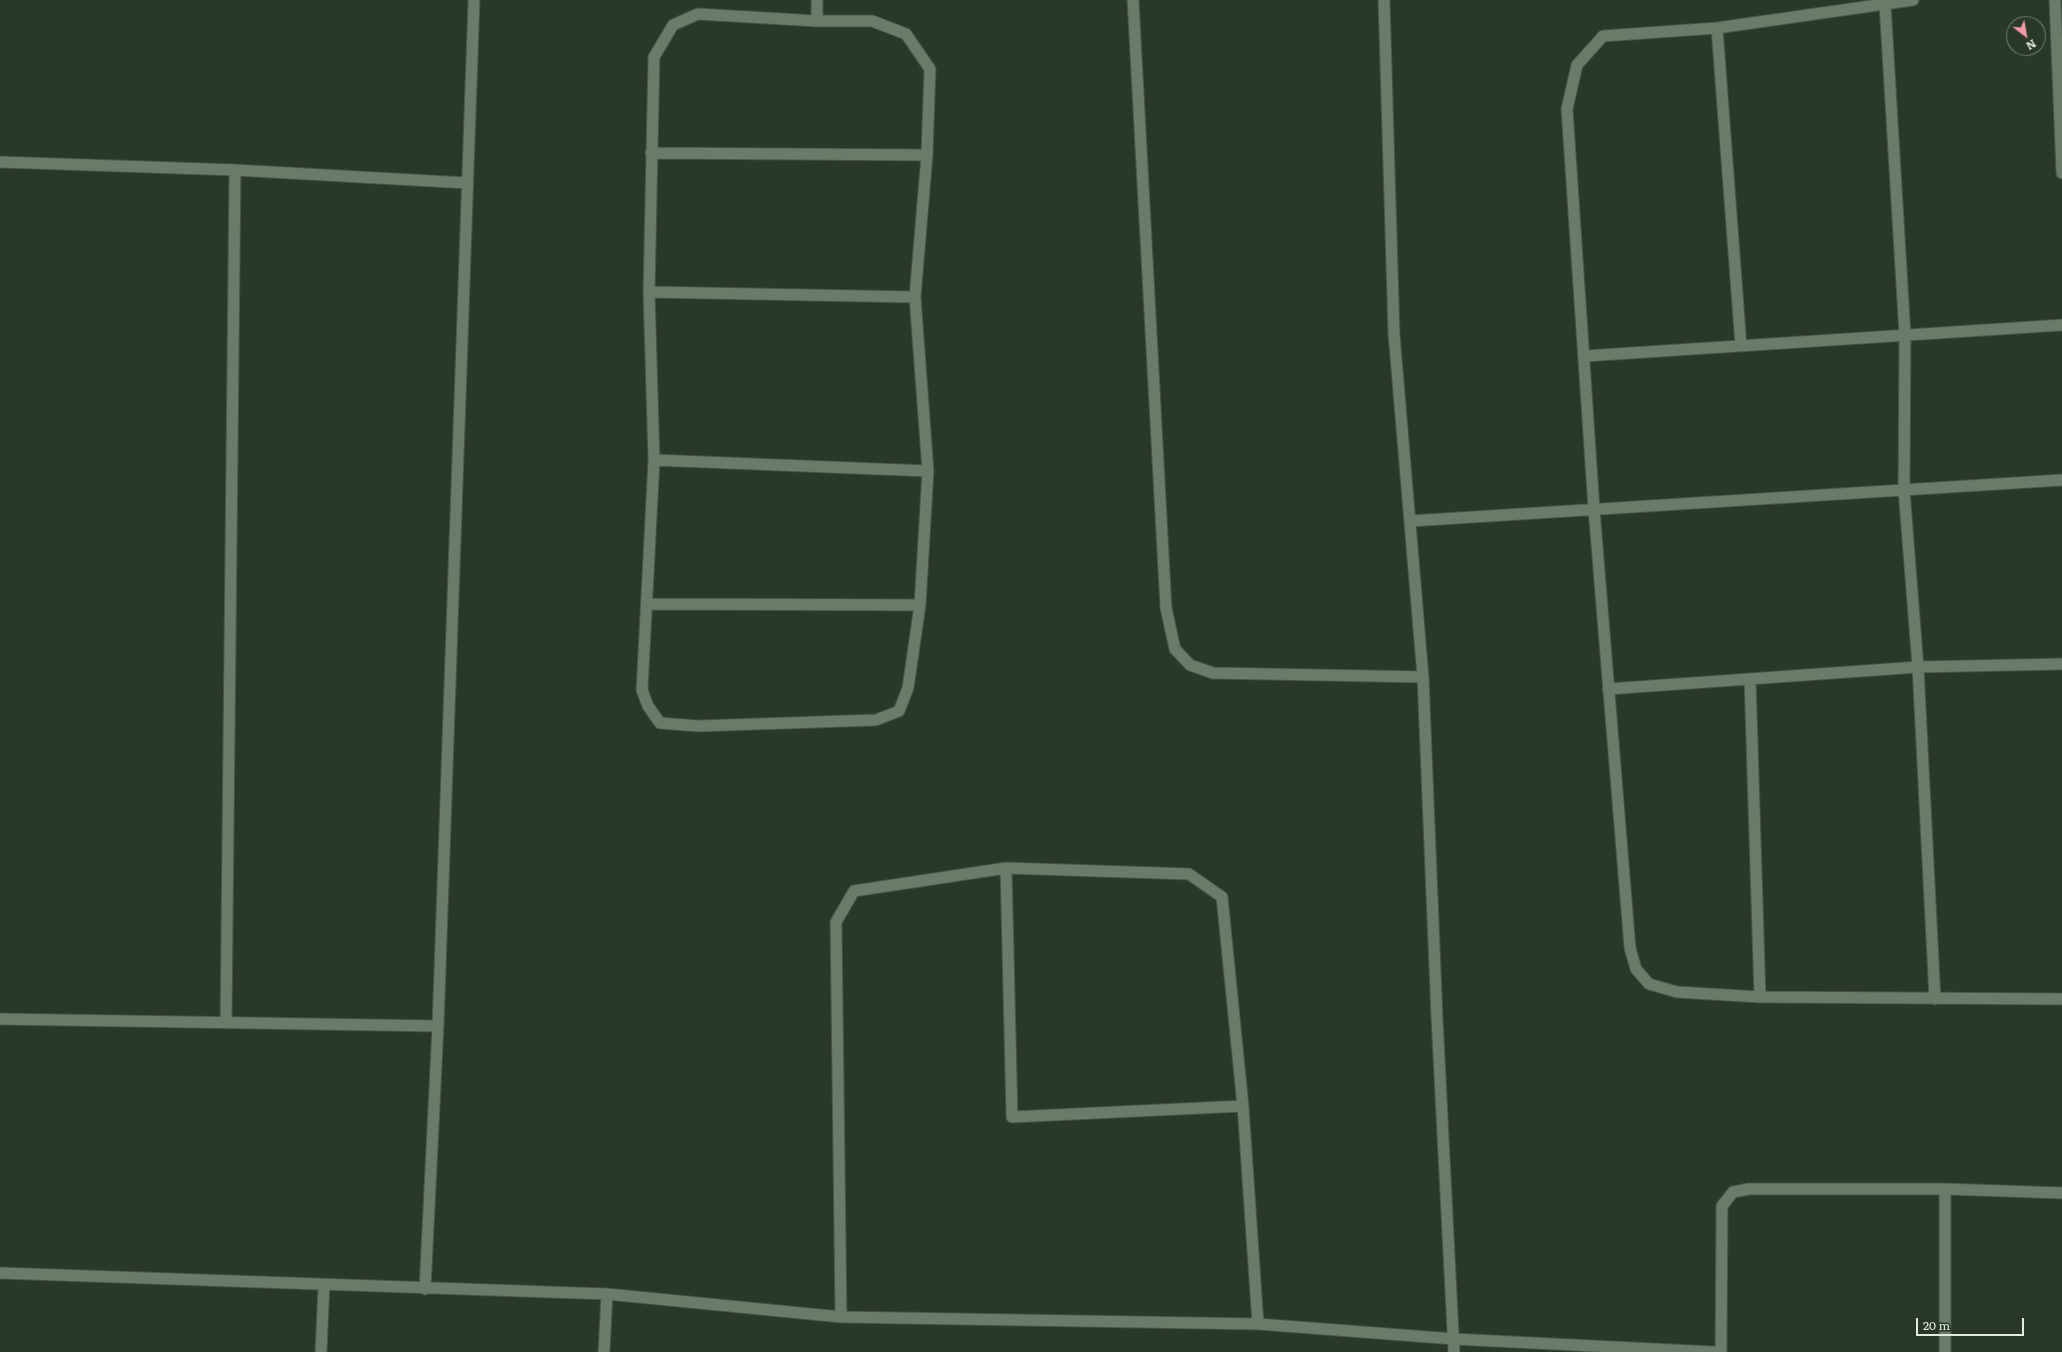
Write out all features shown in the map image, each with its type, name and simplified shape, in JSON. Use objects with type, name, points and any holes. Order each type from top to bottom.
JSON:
[{"type":"street","points":[[424,1289],[438,1026],[474,0]]},
{"type":"street","points":[[817,0],[817,21]]},
{"type":"street","points":[[1133,0],[1166,608],[1175,649],[1190,665],[1213,673],[1423,677]]},
{"type":"street","points":[[1384,0],[1394,334],[1423,677],[1437,1018],[1454,1352]]},
{"type":"street","points":[[1913,0],[1717,28],[1603,36],[1577,65],[1567,109],[1585,356],[1594,509],[1630,948],[1636,969],[1649,984],[1677,992],[1760,997],[2062,999]]},
{"type":"street","points":[[2055,0],[2062,173]]},
{"type":"street","points":[[1885,4],[1905,335],[1904,490],[1918,667],[1935,999]]},
{"type":"street","points":[[698,14],[817,21],[872,21],[906,34],[930,69],[927,154],[915,298],[928,472],[920,605],[908,688],[899,711],[876,720],[698,726],[660,723],[648,706],[642,690],[654,460],[649,292],[650,153],[654,57],[673,25],[698,14]]},
{"type":"street","points":[[1717,28],[1741,346]]},
{"type":"street","points":[[650,153],[927,154]]},
{"type":"street","points":[[0,162],[235,170],[468,182]]},
{"type":"street","points":[[226,1023],[235,170]]},
{"type":"street","points":[[649,292],[915,298]]},
{"type":"street","points":[[1585,356],[2062,325]]},
{"type":"street","points":[[654,460],[928,472]]},
{"type":"street","points":[[1410,521],[2062,480]]},
{"type":"street","points":[[647,604],[920,605]]},
{"type":"street","points":[[1608,689],[1918,667],[2062,664]]},
{"type":"street","points":[[1750,679],[1760,997]]},
{"type":"street","points":[[841,1317],[836,922],[854,891],[1006,868],[1189,874],[1222,897],[1243,1106],[1258,1324]]},
{"type":"street","points":[[1006,868],[1012,1117],[1243,1106]]},
{"type":"street","points":[[0,1020],[438,1026]]},
{"type":"street","points":[[1721,1352],[1722,1206],[1733,1192],[1749,1189],[1945,1189],[2062,1193]]},
{"type":"street","points":[[1944,1352],[1945,1189]]},
{"type":"street","points":[[0,1273],[424,1289],[607,1294],[841,1317],[1258,1324],[1454,1339],[1714,1352]]},
{"type":"street","points":[[321,1352],[324,1285]]},
{"type":"street","points":[[604,1352],[607,1294]]}]
